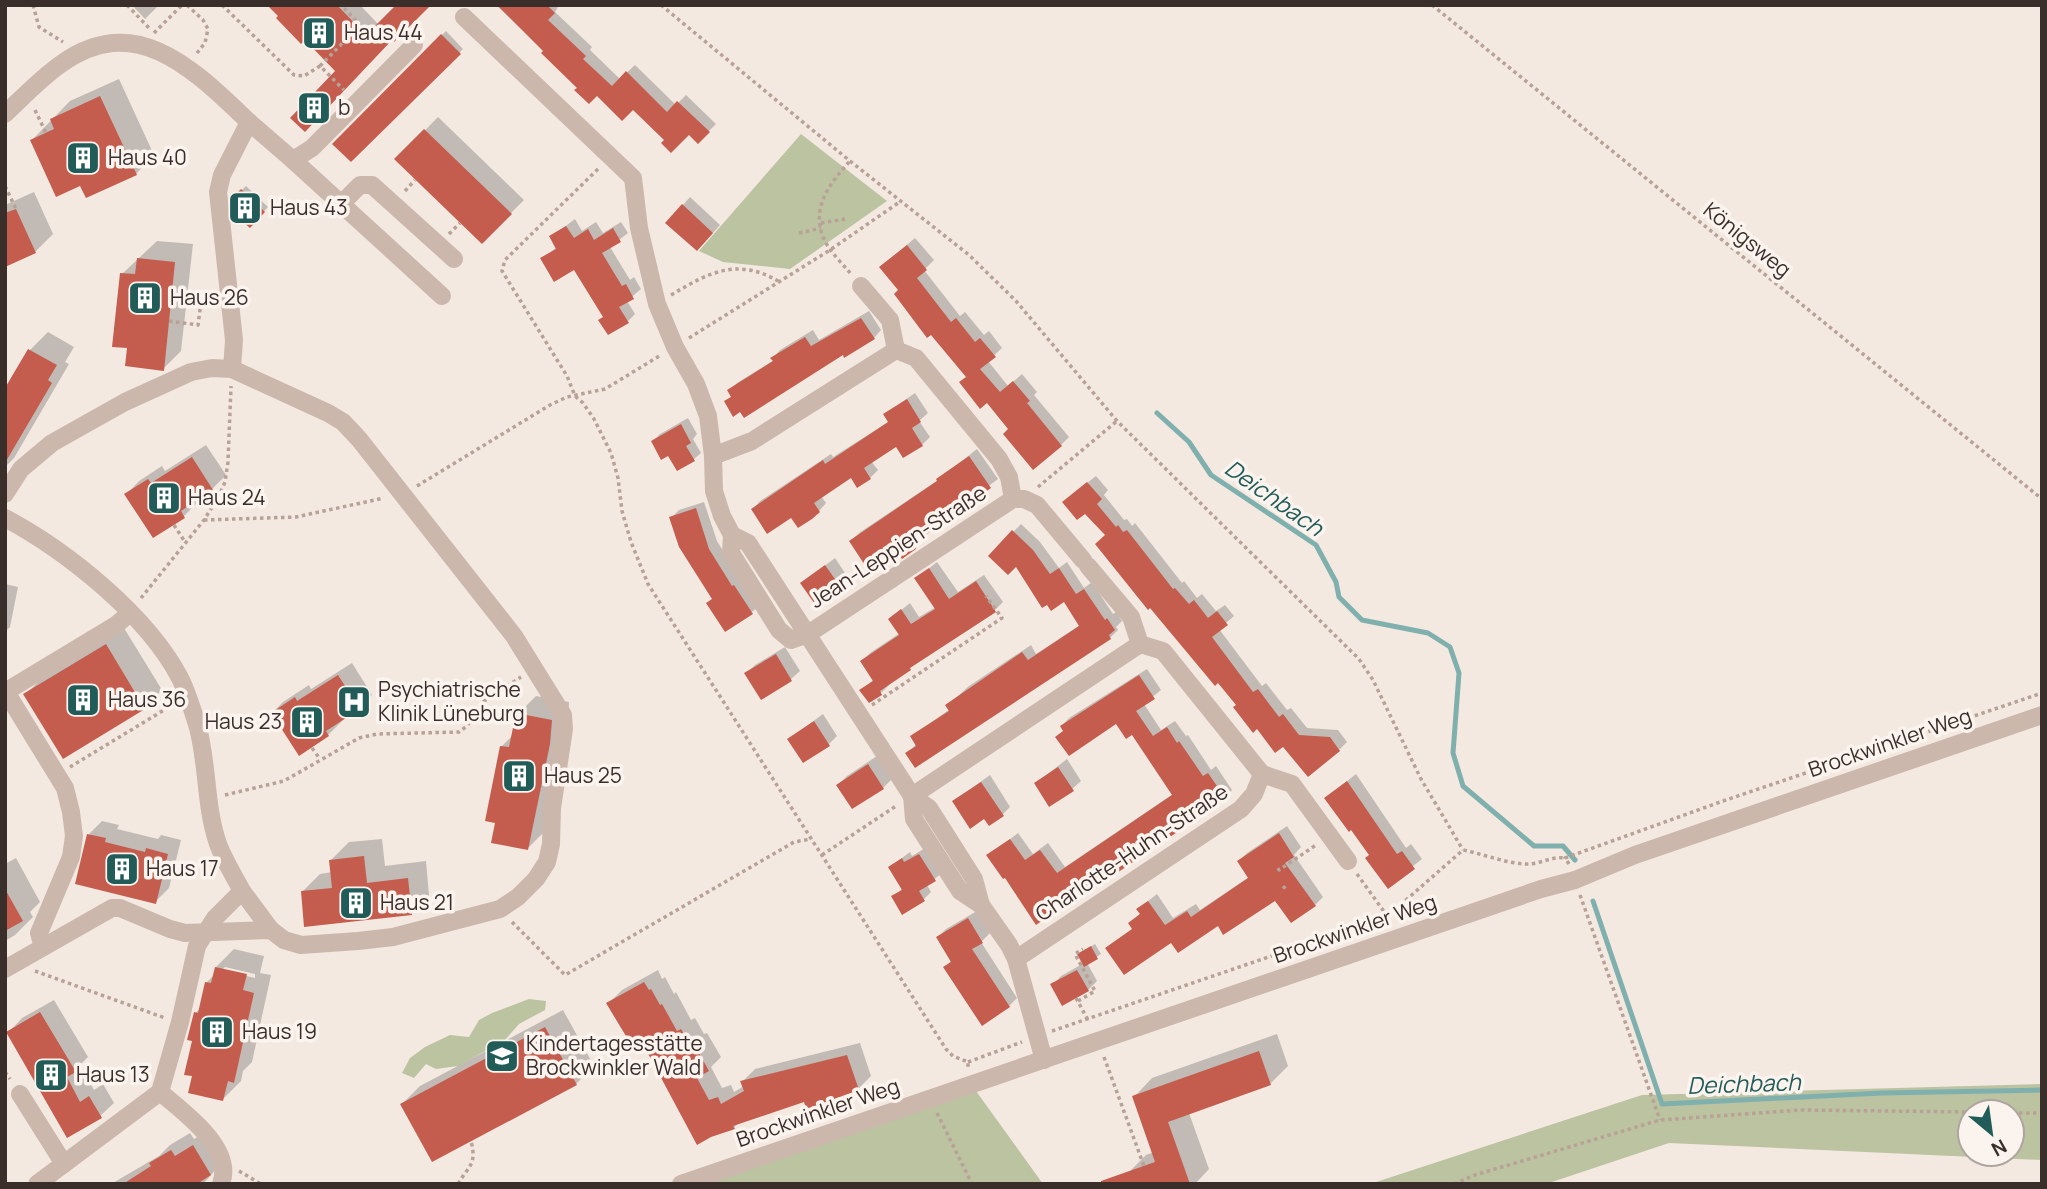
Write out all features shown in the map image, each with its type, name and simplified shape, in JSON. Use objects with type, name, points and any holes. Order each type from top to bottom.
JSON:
[{"type":"street","points":[[464,17],[632,178],[639,228],[657,304],[675,347],[696,384],[708,416],[714,491],[722,516],[732,535],[748,543],[912,796],[929,808],[974,878],[981,905],[1016,959],[1044,1060]]},
{"type":"street","points":[[5,114],[61,63],[79,53],[113,43],[150,40],[186,65],[442,296]]},
{"type":"street","points":[[293,160],[312,148],[414,45]]},
{"type":"street","points":[[232,369],[234,340],[218,192],[222,174],[249,122]]},
{"type":"street","points":[[341,204],[360,185],[372,185],[454,260]]},
{"type":"street","points":[[713,456],[752,441],[896,350],[890,320],[861,286]]},
{"type":"street","name":"Jean-Leppien-Straße","points":[[808,634],[1019,499],[999,459],[916,358],[896,350]]},
{"type":"street","points":[[5,494],[21,469],[52,443],[125,402],[191,372],[212,368],[232,369],[343,422],[514,636],[557,702],[564,722],[552,808],[551,844],[547,862],[536,879],[518,897],[500,909],[393,937],[301,945],[285,940],[271,930],[242,891],[219,845],[208,798],[199,731],[179,676],[130,613],[97,581],[54,547],[5,518]]},
{"type":"street","points":[[1019,499],[1037,505],[1131,617],[1140,644]]},
{"type":"street","points":[[43,947],[39,933],[71,857],[74,836],[71,811],[65,788],[58,775],[6,692],[116,625],[130,613]]},
{"type":"street","points":[[1140,644],[1163,651],[1262,774],[1292,783],[1348,861]]},
{"type":"street","points":[[912,796],[1140,644]]},
{"type":"street","name":"Brockwinkler Weg","points":[[681,1184],[1541,889],[1575,880],[1635,855],[2042,715]]},
{"type":"street","name":"Charlotte-Huhn-Straße","points":[[1016,959],[1241,810],[1254,794],[1262,774]]},
{"type":"street","points":[[37,1184],[160,1092],[180,1023],[192,958],[205,931],[242,891]]},
{"type":"street","points":[[5,969],[113,908],[120,908],[184,933],[271,930]]},
{"type":"street","points":[[160,1092],[206,1134],[217,1150],[222,1176]]},
{"type":"street","points":[[20,1094],[64,1164]]},
{"type":"path","points":[[33,5],[39,27],[79,53]]},
{"type":"path","points":[[127,5],[150,40],[185,5],[203,20],[208,29],[205,43],[186,65]]},
{"type":"path","points":[[222,5],[294,75],[304,76],[320,66],[360,25],[344,8],[346,5]]},
{"type":"path","points":[[661,5],[850,161],[970,255],[1016,301],[1117,421],[1359,659],[1373,680],[1421,779],[1463,850],[1524,864],[1536,864],[1556,857],[1565,858],[1723,800],[2042,693]]},
{"type":"path","name":"Königsweg","points":[[1432,5],[2042,499]]},
{"type":"path","points":[[320,66],[357,103]]},
{"type":"path","points":[[27,93],[46,133]]},
{"type":"path","points":[[611,156],[505,260],[502,271],[567,376],[575,396],[583,402],[594,419],[611,453],[618,478],[622,511],[648,584],[953,1056],[968,1062],[1374,921],[1398,907],[1463,850]]},
{"type":"path","points":[[850,161],[825,191],[821,205],[822,237],[861,286]]},
{"type":"path","points":[[5,186],[16,209]]},
{"type":"path","points":[[204,520],[296,517],[402,494],[550,405],[605,389],[830,250],[901,201]]},
{"type":"path","points":[[799,233],[845,219]]},
{"type":"path","points":[[657,304],[703,276],[721,269],[738,268],[763,272],[778,281]]},
{"type":"path","points":[[169,321],[198,325],[201,302],[230,305]]},
{"type":"path","points":[[130,613],[204,520],[225,482],[232,369]]},
{"type":"path","points":[[1019,499],[1117,421]]},
{"type":"path","points":[[174,525],[185,542]]},
{"type":"path","points":[[858,714],[1002,618],[986,596]]},
{"type":"path","points":[[208,798],[272,786],[359,738],[377,733],[459,732],[467,726],[484,701],[534,668]]},
{"type":"path","points":[[58,775],[188,696]]},
{"type":"path","points":[[312,748],[320,759]]},
{"type":"path","points":[[822,855],[912,796]]},
{"type":"path","points":[[1278,868],[1279,870],[1330,836]]},
{"type":"path","points":[[500,909],[565,975],[784,848],[803,839],[811,839]]},
{"type":"path","points":[[1565,858],[1660,1120]]},
{"type":"path","points":[[1348,861],[1386,914]]},
{"type":"path","points":[[1283,886],[1287,891]]},
{"type":"path","points":[[1083,949],[1075,954],[1096,991],[1077,1000],[1088,1020]]},
{"type":"path","points":[[24,959],[37,974],[180,1023]]},
{"type":"path","points":[[1098,1042],[1144,1166]]},
{"type":"path","points":[[968,1062],[970,1085]]},
{"type":"path","points":[[930,1099],[972,1184]]},
{"type":"path","points":[[1454,1184],[1475,1175],[1660,1120],[1802,1110],[1956,1112]]},
{"type":"path","points":[[458,1184],[473,1164],[471,1141]]},
{"type":"path","points":[[222,1176],[244,1172],[261,1184]]},
{"type":"green space","points":[[801,134],[887,201],[790,269],[723,262],[699,251]]},
{"type":"green space","points":[[529,999],[546,1001],[545,1010],[519,1024],[505,1040],[458,1066],[436,1069],[426,1064],[414,1078],[402,1073],[410,1058],[425,1047],[450,1035],[469,1037],[479,1020]]},
{"type":"green space","points":[[2042,1084],[2042,1160],[2026,1159],[2026,1098],[1956,1098],[1956,1156],[1669,1143],[1546,1184],[1370,1184],[1642,1095]]},
{"type":"green space","points":[[976,1091],[1043,1184],[706,1184]]},
{"type":"building","points":[[267,5],[337,5],[366,35],[396,5],[431,5],[394,42],[392,40],[305,132],[290,118],[335,71],[305,40],[301,44]]},
{"type":"building","points":[[497,5],[547,5],[555,13],[548,20],[586,56],[583,59],[612,86],[626,71],[667,112],[677,101],[710,132],[698,144],[689,135],[671,153],[661,143],[664,140],[633,110],[622,121],[597,96],[589,104],[574,90],[577,88],[541,53],[543,51]]},
{"type":"building","points":[[441,34],[461,54],[351,162],[332,144]]},
{"type":"building","name":"Haus 40","points":[[100,96],[137,175],[86,198],[80,186],[56,197],[30,140],[54,129],[50,119]]},
{"type":"building","points":[[424,129],[512,214],[482,244],[394,159]]},
{"type":"building","name":"Haus 43","points":[[241,189],[265,212],[250,228],[231,211],[230,200]]},
{"type":"building","points":[[682,204],[713,233],[697,251],[665,223]]},
{"type":"building","points":[[16,209],[36,253],[5,267],[5,213]]},
{"type":"building","points":[[566,226],[574,238],[588,229],[594,240],[613,228],[621,242],[602,253],[622,286],[626,284],[634,299],[619,307],[629,323],[608,335],[598,320],[603,317],[574,270],[554,282],[540,258],[556,249],[549,236]]},
{"type":"building","points":[[907,245],[927,270],[917,278],[951,322],[956,318],[975,342],[980,338],[996,357],[980,369],[1000,392],[1013,381],[1062,446],[1033,470],[1003,434],[1008,429],[987,403],[980,409],[959,382],[966,377],[931,335],[927,338],[894,294],[898,290],[879,267]]},
{"type":"building","name":"Haus 26","points":[[137,258],[175,262],[164,371],[125,366],[127,348],[112,347],[120,273],[135,274]]},
{"type":"building","points":[[861,318],[875,339],[844,358],[843,355],[744,418],[740,412],[733,417],[724,401],[731,397],[727,390],[773,361],[770,358],[805,337],[811,346]]},
{"type":"building","points":[[28,349],[57,365],[48,380],[52,383],[5,463],[5,388]]},
{"type":"building","points":[[907,399],[921,422],[912,428],[923,446],[903,458],[896,447],[864,468],[871,479],[857,488],[851,478],[814,503],[820,512],[812,519],[798,528],[791,518],[767,534],[751,509],[823,460],[825,464],[888,422],[883,414]]},
{"type":"building","points":[[681,424],[691,443],[686,446],[695,461],[677,471],[668,456],[661,460],[651,441]]},
{"type":"building","points":[[969,456],[991,488],[913,544],[916,549],[902,559],[899,554],[870,573],[849,541]]},
{"type":"building","name":"Haus 24","points":[[192,457],[213,490],[181,511],[185,518],[153,538],[124,494],[148,479],[151,483]]},
{"type":"building","points":[[1087,482],[1102,499],[1097,504],[1116,527],[1118,525],[1123,532],[1127,530],[1173,589],[1189,604],[1194,600],[1208,618],[1217,611],[1228,625],[1212,637],[1253,692],[1258,689],[1279,717],[1283,714],[1299,735],[1330,737],[1340,751],[1308,777],[1283,747],[1275,753],[1257,729],[1253,733],[1233,707],[1236,705],[1218,683],[1215,686],[1150,608],[1148,610],[1095,544],[1105,535],[1085,514],[1077,520],[1062,502]]},
{"type":"building","points":[[696,508],[709,549],[753,614],[725,632],[706,603],[712,599],[679,547],[669,517]]},
{"type":"building","points":[[1012,530],[1033,550],[1050,574],[1059,568],[1076,594],[1084,589],[1115,630],[1109,635],[1111,639],[915,768],[905,753],[916,746],[910,736],[949,711],[945,705],[1022,652],[1028,660],[1079,626],[1064,602],[1051,611],[1047,605],[1042,608],[1016,567],[1008,575],[988,556]]},
{"type":"building","points":[[825,565],[842,589],[817,607],[800,583]]},
{"type":"building","points":[[929,568],[949,599],[976,581],[996,612],[910,668],[911,670],[880,691],[882,695],[869,703],[859,690],[873,681],[860,661],[899,635],[888,619],[901,609],[911,624],[935,609],[914,578]]},
{"type":"building","name":"Haus 36","points":[[106,644],[145,709],[63,759],[23,694]]},
{"type":"building","points":[[776,654],[792,681],[761,700],[744,673]]},
{"type":"building","name":"Haus 23","points":[[338,675],[360,709],[326,731],[329,736],[299,756],[281,728],[277,730],[268,715],[295,697],[297,701]]},
{"type":"building","points":[[1139,675],[1155,699],[1136,711],[1153,736],[1167,727],[1203,776],[1208,773],[1226,799],[1061,911],[1060,908],[1036,925],[986,855],[1010,839],[1025,860],[1040,850],[1057,873],[1172,795],[1132,735],[1126,739],[1116,724],[1069,756],[1055,737],[1063,731],[1060,726]]},
{"type":"building","name":"Haus 25","points":[[516,713],[552,720],[550,744],[528,850],[491,843],[495,823],[485,821],[500,746],[509,747]]},
{"type":"building","points":[[814,721],[830,746],[803,763],[787,739]]},
{"type":"building","points":[[868,764],[884,789],[852,809],[836,785]]},
{"type":"building","points":[[1058,767],[1074,791],[1049,807],[1034,783]]},
{"type":"building","points":[[1347,781],[1397,854],[1402,851],[1415,869],[1388,889],[1365,858],[1369,855],[1324,798]]},
{"type":"building","points":[[981,782],[1004,816],[989,826],[984,819],[970,829],[952,801]]},
{"type":"building","points":[[1279,833],[1294,857],[1285,863],[1316,906],[1291,923],[1275,901],[1223,935],[1218,926],[1178,953],[1171,943],[1124,975],[1105,948],[1132,929],[1128,923],[1140,914],[1136,909],[1148,901],[1165,925],[1187,911],[1191,917],[1248,878],[1237,861]]},
{"type":"building","name":"Haus 17","points":[[87,834],[106,838],[105,842],[145,852],[146,848],[168,854],[156,904],[75,884]]},
{"type":"building","points":[[919,854],[936,881],[919,891],[925,901],[902,915],[891,896],[902,890],[888,867],[902,858],[904,862]]},
{"type":"building","name":"Haus 21","points":[[364,856],[367,883],[408,878],[412,915],[304,927],[301,891],[332,888],[329,860]]},
{"type":"building","points":[[5,889],[23,921],[5,931]]},
{"type":"building","points":[[968,918],[983,943],[972,949],[1010,1007],[982,1026],[943,967],[951,962],[936,937]]},
{"type":"building","points":[[1091,946],[1098,959],[1084,967],[1077,954]]},
{"type":"building","name":"Haus 19","points":[[215,967],[247,974],[243,990],[254,993],[234,1083],[228,1081],[223,1101],[188,1093],[192,1076],[184,1075],[192,1041],[187,1040],[194,1012],[198,1013],[205,982],[211,983]]},
{"type":"building","points":[[1077,970],[1089,991],[1062,1006],[1050,984]]},
{"type":"building","points":[[644,982],[660,1005],[662,1004],[677,1031],[681,1029],[691,1046],[694,1044],[709,1071],[697,1078],[709,1100],[718,1097],[721,1104],[744,1091],[740,1081],[847,1055],[859,1090],[807,1111],[804,1102],[733,1126],[735,1129],[697,1145],[644,1046],[635,1051],[606,1003]]},
{"type":"building","name":"Haus 13","points":[[40,1012],[76,1072],[67,1077],[80,1102],[89,1096],[102,1118],[67,1138],[6,1032]]},
{"type":"building","points":[[545,1027],[577,1085],[432,1162],[400,1104]]},
{"type":"building","points":[[1259,1051],[1271,1085],[1168,1122],[1190,1184],[1101,1184],[1101,1181],[1155,1162],[1132,1096]]},
{"type":"building","points":[[193,1145],[211,1175],[197,1184],[123,1184],[151,1166],[149,1163],[171,1150],[175,1156]]},
{"type":"waterway","name":"Deichbach","points":[[1157,413],[1189,442],[1211,475],[1316,545],[1336,582],[1339,597],[1362,620],[1428,633],[1450,647],[1459,673],[1453,753],[1463,786],[1534,846],[1563,846],[1575,860]]},
{"type":"waterway","name":"Deichbach","points":[[1593,901],[1662,1104],[1882,1093],[2042,1090]]},
{"type":"place","name":"Haus 44","points":[[319,33]]},
{"type":"place","name":"b","points":[[314,108]]},
{"type":"place","name":"Haus 40","points":[[83,158]]},
{"type":"place","name":"Haus 43","points":[[245,208]]},
{"type":"place","name":"Haus 26","points":[[145,298]]},
{"type":"place","name":"Haus 24","points":[[164,498]]},
{"type":"place","name":"Haus 36","points":[[83,700]]},
{"type":"place","name":"Psychiatrische Klinik Lüneburg","points":[[354,702]]},
{"type":"place","name":"Haus 23","points":[[307,722]]},
{"type":"place","name":"Haus 25","points":[[519,776]]},
{"type":"place","name":"Haus 17","points":[[122,869]]},
{"type":"place","name":"Haus 21","points":[[356,903]]},
{"type":"place","name":"Haus 19","points":[[217,1032]]},
{"type":"place","name":"Kindertagesstätte Brockwinkler Wald","points":[[502,1056]]},
{"type":"place","name":"Haus 13","points":[[51,1075]]}]
